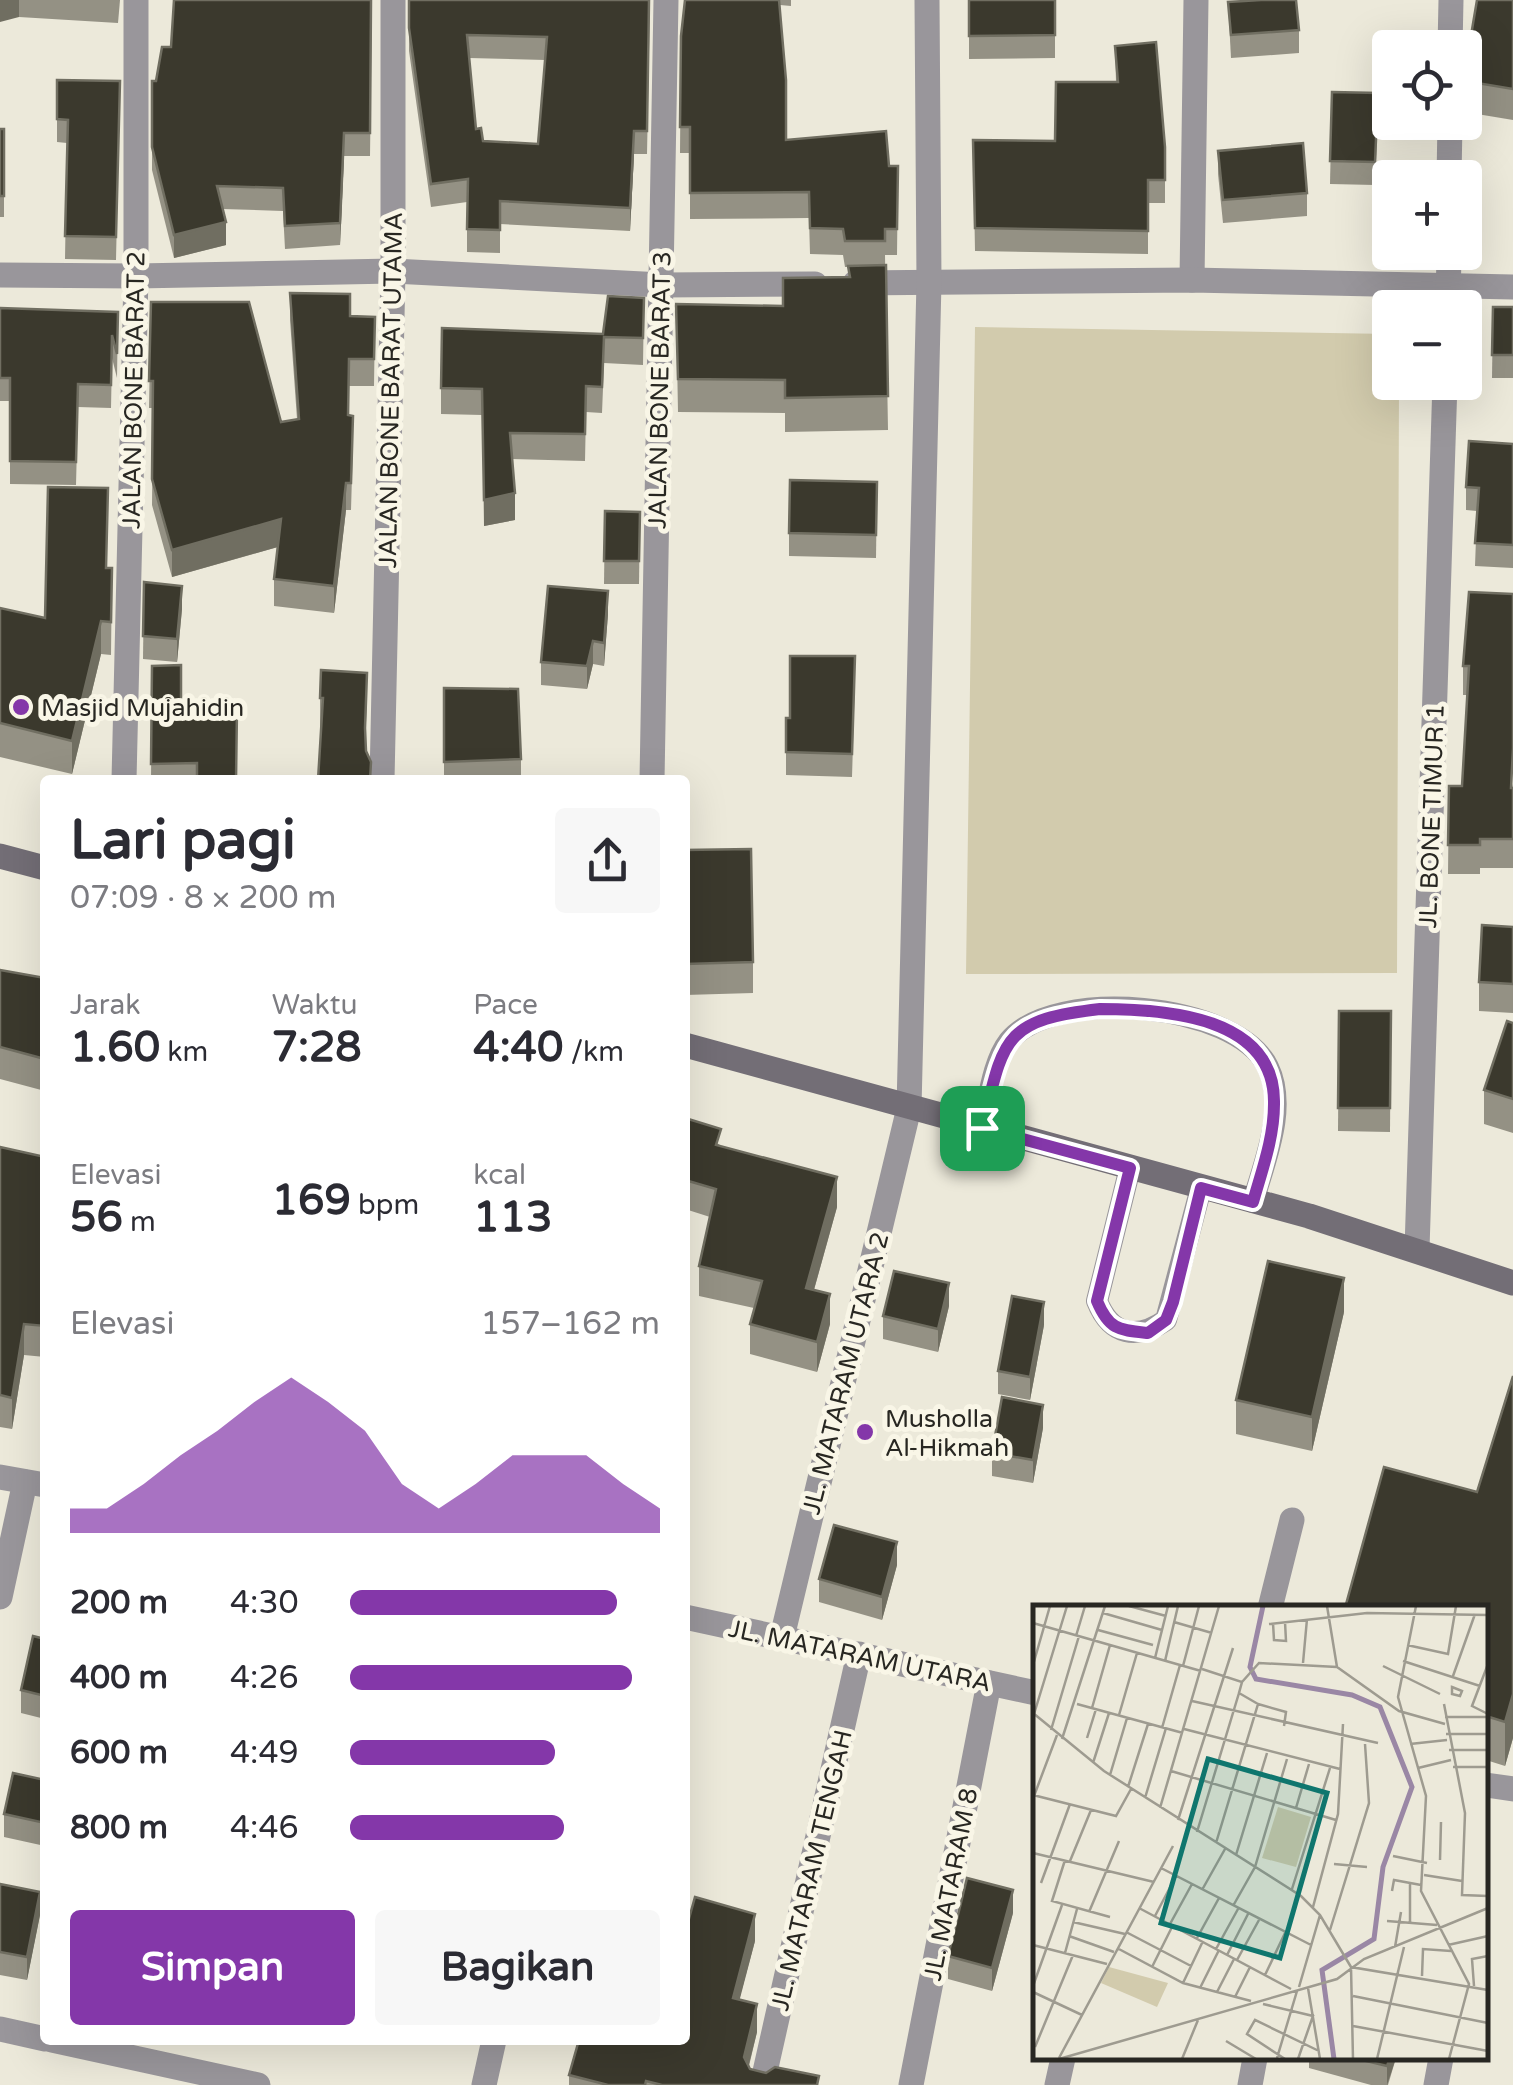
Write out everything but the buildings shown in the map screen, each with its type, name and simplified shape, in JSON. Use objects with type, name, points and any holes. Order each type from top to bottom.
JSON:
[{"type":"main road","points":[[0,856],[40,867]]},
{"type":"main road","points":[[690,1046],[1417,1249],[1513,1283]]},
{"type":"street","name":"JALAN BONE BARAT 2","points":[[124,775],[136,276],[136,0]]},
{"type":"street","name":"JALAN BONE BARAT UTAMA","points":[[382,775],[393,270],[393,0]]},
{"type":"street","name":"JALAN BONE BARAT 3","points":[[652,775],[666,0]]},
{"type":"street","name":"JL. MATARAM UTARA 2","points":[[782,1638],[909,1108],[929,282],[927,0]]},
{"type":"street","points":[[1192,280],[1196,0]]},
{"type":"street","points":[[1450,0],[1450,30]]},
{"type":"street","points":[[0,276],[393,270],[662,285],[1192,280],[1372,291]]},
{"type":"street","points":[[1482,291],[1513,287]]},
{"type":"street","name":"JL. BONE TIMUR 1","points":[[1417,1249],[1444,400]]},
{"type":"street","points":[[0,1597],[23,1481]]},
{"type":"street","points":[[1271,1605],[1292,1520]]},
{"type":"street","name":"JL. MATARAM UTARA","points":[[690,1617],[1033,1692]]},
{"type":"street","name":"JL. MATARAM TENGAH","points":[[762,2085],[859,1654]]},
{"type":"street","name":"JL. MATARAM 8","points":[[911,2085],[988,1682]]},
{"type":"street","points":[[0,2029],[40,2037]]},
{"type":"street","points":[[484,2085],[493,2045]]},
{"type":"street","points":[[117,2046],[148,2073],[258,2085]]},
{"type":"street","points":[[1057,2085],[1062,2060]]},
{"type":"street","points":[[1250,2085],[1255,2060]]},
{"type":"street","points":[[1436,2085],[1441,2060]]},
{"type":"lane","points":[[982,1128],[998,1065],[1009,1041],[1034,1021],[1062,1014],[1138,1009],[1219,1024],[1247,1041],[1268,1067],[1275,1099],[1273,1130],[1253,1202]]},
{"type":"lane","points":[[1130,1168],[1097,1301],[1104,1318],[1120,1330],[1148,1333],[1166,1320],[1201,1188]]},
{"type":"shaded area","points":[[975,327],[1372,334],[1372,400],[1399,400],[1397,973],[966,974]]},
{"type":"place","name":"Masjid Mujahidin","points":[[21,707]]},
{"type":"place","name":"Musholla Al-Hikmah","points":[[865,1432]]},
{"type":"route","points":[[1100,1009],[1138,1009],[1219,1024],[1247,1041],[1268,1067],[1275,1099],[1273,1130],[1253,1202],[1201,1188],[1173,1302],[1166,1320],[1148,1333],[1120,1330],[1104,1318],[1097,1301],[1130,1168],[982,1128],[998,1065],[1009,1041],[1034,1021],[1100,1009]]}]
